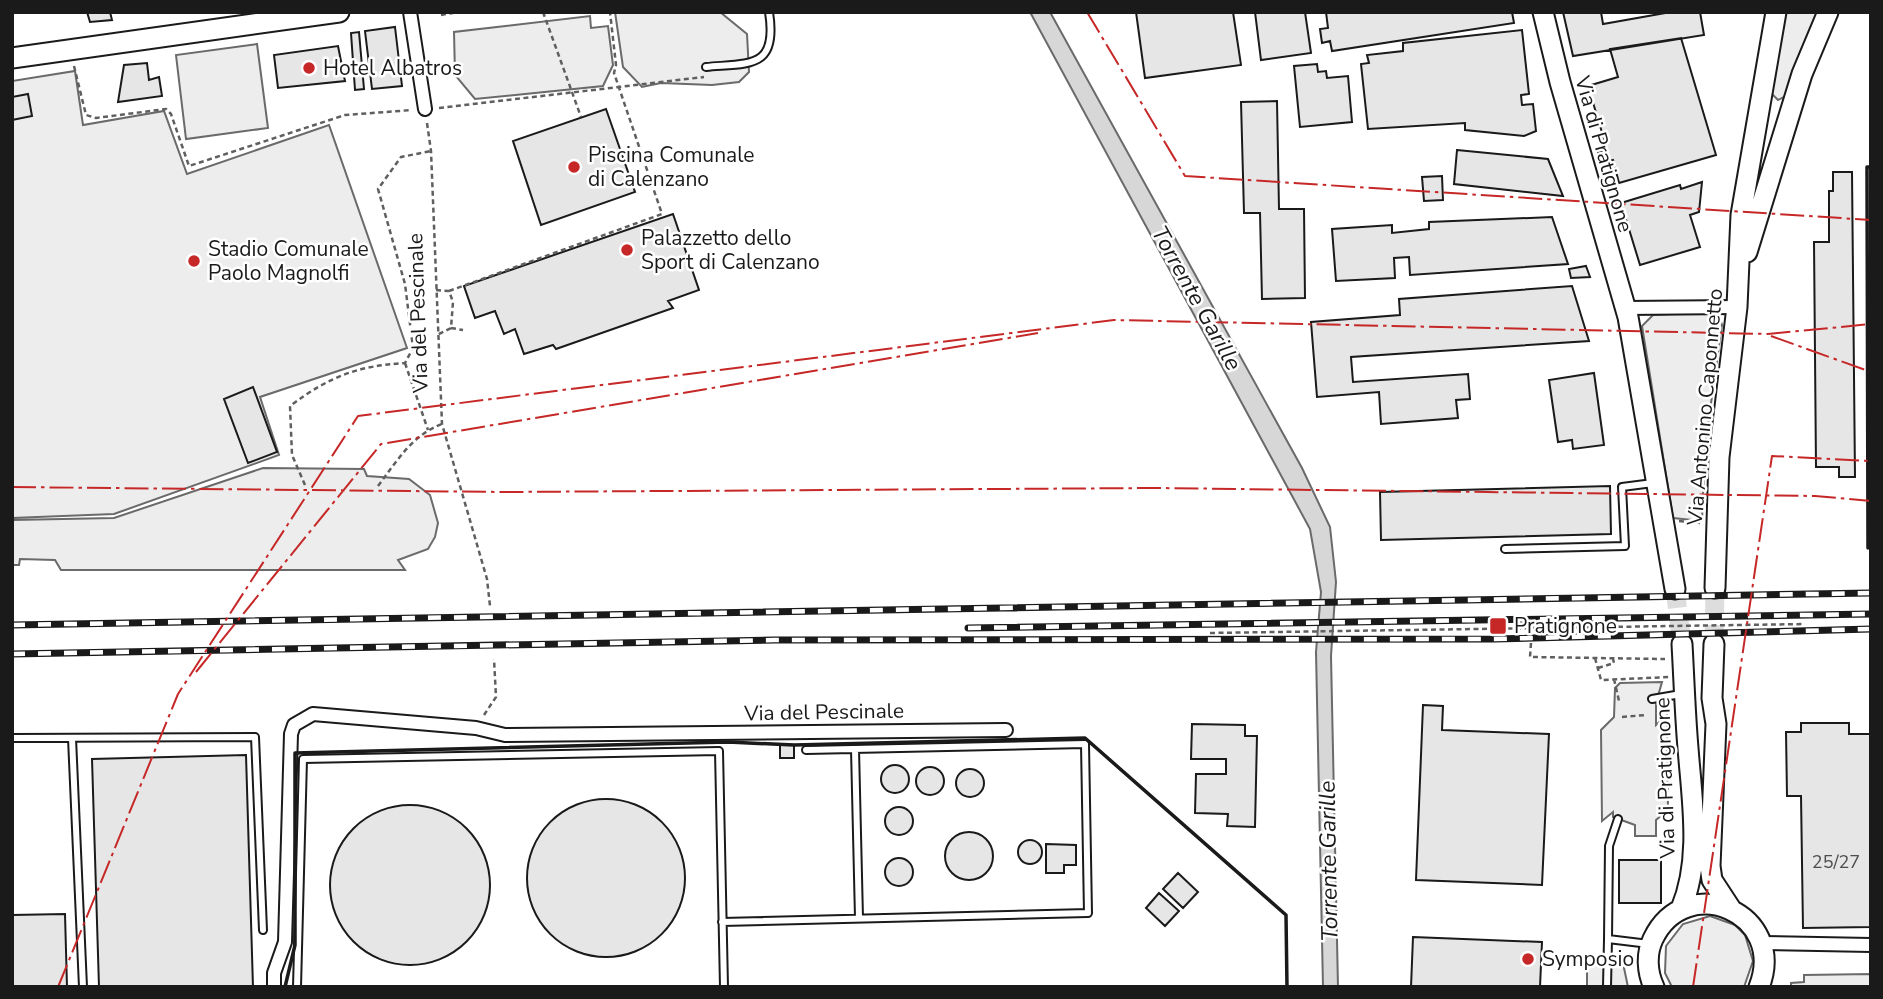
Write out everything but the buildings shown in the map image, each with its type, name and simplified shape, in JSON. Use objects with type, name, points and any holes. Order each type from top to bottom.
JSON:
[{"type":"main road","points":[[12,58],[241,19],[339,12]]},
{"type":"main road","name":"Via di Pratignone","points":[[1543,12],[1560,82],[1625,308],[1675,589]]},
{"type":"main road","name":"Via Antonino Caponnetto","points":[[1715,588],[1719,457],[1737,307],[1741,215],[1776,12]]},
{"type":"main road","name":"Via Antonino Caponnetto","points":[[1740,273],[1802,74],[1828,12]]},
{"type":"main road","points":[[1714,644],[1712,698],[1716,724],[1710,866],[1712,880],[1731,909],[1755,929],[1762,943],[1765,959],[1759,987]]},
{"type":"main road","name":"Via di Pratignone","points":[[1651,944],[1658,930],[1681,909],[1689,888],[1692,864],[1694,809],[1679,695],[1677,652]]},
{"type":"main road","points":[[1694,809],[1704,727],[1712,698]]},
{"type":"main road","points":[[1681,909],[1698,904],[1731,909]]},
{"type":"main road","points":[[1651,944],[1648,961],[1654,987]]},
{"type":"street","points":[[410,12],[425,109]]},
{"type":"street","points":[[1625,308],[1737,307]]},
{"type":"street","name":"Via del Pescinale","points":[[274,987],[274,973],[285,942],[289,760],[294,725],[313,714],[476,728],[505,736],[1006,730]]},
{"type":"street","points":[[1762,943],[1871,945]]},
{"type":"lane","points":[[706,67],[756,63],[765,54],[772,32],[769,12]]},
{"type":"lane","points":[[1505,549],[1625,546],[1622,487],[1658,482]]},
{"type":"lane","points":[[1652,699],[1679,695]]},
{"type":"lane","points":[[12,738],[255,737],[263,930]]},
{"type":"lane","points":[[72,738],[83,987]]},
{"type":"lane","points":[[722,922],[1088,914],[1085,744],[806,750]]},
{"type":"lane","points":[[855,748],[859,918]]},
{"type":"lane","points":[[297,987],[303,759],[719,751],[724,987]]},
{"type":"lane","points":[[1607,987],[1609,846],[1618,820]]},
{"type":"lane","points":[[1608,939],[1651,944]]},
{"type":"path","points":[[441,15],[458,12]]},
{"type":"path","points":[[543,12],[581,117]]},
{"type":"path","points":[[436,290],[449,291],[662,214],[614,73],[616,65],[610,12]]},
{"type":"path","points":[[71,64],[76,70],[86,115],[96,118],[166,109],[171,114],[189,166],[345,115],[425,109],[709,77]]},
{"type":"path","name":"Via del Pescinale","points":[[425,109],[431,151],[442,424],[486,579],[490,606]]},
{"type":"path","points":[[428,430],[405,363],[413,348],[405,284],[378,189],[401,157],[431,151]]},
{"type":"path","points":[[449,291],[453,302],[451,328]]},
{"type":"path","points":[[437,335],[451,328],[463,330]]},
{"type":"path","points":[[305,485],[292,454],[290,406],[320,383],[346,372],[374,365],[405,363]]},
{"type":"path","points":[[378,486],[408,445],[428,430],[442,424]]},
{"type":"path","points":[[1671,521],[1703,523]]},
{"type":"path","points":[[1539,628],[1805,624]]},
{"type":"path","points":[[1505,628],[1522,628]]},
{"type":"path","points":[[1210,633],[1556,628]]},
{"type":"path","points":[[1531,643],[1530,657],[1614,658],[1677,652]]},
{"type":"path","points":[[1595,658],[1601,680],[1672,677]]},
{"type":"path","points":[[1598,668],[1614,663],[1614,658]]},
{"type":"path","points":[[476,728],[496,697],[494,659]]},
{"type":"path","points":[[1672,668],[1672,677],[1679,695]]},
{"type":"path","points":[[1614,679],[1619,701]]},
{"type":"path","points":[[1622,717],[1646,715]]},
{"type":"shaded area","points":[[615,12],[720,12],[747,34],[749,72],[739,82],[712,85],[661,83],[642,87],[623,67]]},
{"type":"shaded area","points":[[1784,12],[1821,12],[1786,96],[1778,100],[1771,93]]},
{"type":"shaded area","points":[[590,16],[591,28],[608,26],[613,65],[603,86],[475,99],[455,75],[454,32]]},
{"type":"shaded area","points":[[257,44],[268,128],[186,139],[176,55]]},
{"type":"shaded area","name":"Stadio Comunale Paolo Magnolfi","points":[[75,71],[83,125],[164,111],[187,174],[329,125],[407,348],[260,397],[279,455],[114,514],[12,518],[12,81]]},
{"type":"shaded area","points":[[1713,312],[1719,315],[1722,325],[1705,446],[1702,521],[1673,518],[1642,326],[1653,315]]},
{"type":"shaded area","points":[[263,468],[364,469],[367,476],[409,479],[430,495],[438,523],[435,537],[428,549],[398,560],[405,570],[61,570],[55,560],[20,559],[19,565],[12,565],[12,520],[114,518]]},
{"type":"shaded area","points":[[1662,682],[1656,703],[1656,725],[1667,715],[1668,810],[1656,820],[1656,836],[1635,836],[1635,825],[1613,817],[1613,812],[1602,821],[1601,730],[1614,717],[1615,688],[1620,683]]},
{"type":"shaded area","points":[[1710,916],[1735,925],[1745,935],[1753,961],[1744,987],[1672,987],[1665,973],[1666,946],[1683,924]]},
{"type":"shaded area","points":[[1587,963],[1623,963],[1628,987],[1587,987]]},
{"type":"shaded area","points":[[1871,974],[1871,987],[1791,987],[1791,983],[1804,982],[1804,975]]},
{"type":"water","name":"Torrente Garille","points":[[1030,12],[1050,12],[1302,468],[1330,527],[1336,582],[1331,656],[1338,987],[1323,987],[1316,652],[1321,592],[1310,529]]},
{"type":"tunnel","points":[[1714,644],[1715,588]]},
{"type":"tunnel","points":[[1675,589],[1682,644]]},
{"type":"railway","points":[[12,625],[1871,593]]},
{"type":"railway","points":[[968,628],[1871,614]]},
{"type":"railway","points":[[12,654],[774,640],[1495,639],[1871,629]]},
{"type":"wall","points":[[1868,548],[1867,167],[1871,167]]},
{"type":"wall","points":[[285,987],[295,945],[295,753],[728,742],[794,745],[1085,738],[1286,915],[1287,987]]},
{"type":"power","points":[[1087,12],[1185,176],[1871,220]]},
{"type":"power","points":[[58,987],[178,694],[358,416],[1114,320],[1768,334],[1871,324]]},
{"type":"power","points":[[196,672],[381,444],[1038,333]]},
{"type":"power","points":[[1771,336],[1871,372]]},
{"type":"power","points":[[1693,987],[1772,456],[1871,461]]},
{"type":"power","points":[[12,487],[504,492],[1156,488],[1815,496],[1871,501]]},
{"type":"place","name":"Hotel Albatros","points":[[309,68]]},
{"type":"place","name":"Piscina Comunale di Calenzano","points":[[574,167]]},
{"type":"place","name":"Palazzetto dello Sport di Calenzano","points":[[627,250]]},
{"type":"place","name":"Stadio Comunale Paolo Magnolfi","points":[[194,261]]},
{"type":"place","name":"Pratignone","points":[[1498,626]]},
{"type":"place","name":"Symposio","points":[[1528,959]]}]
